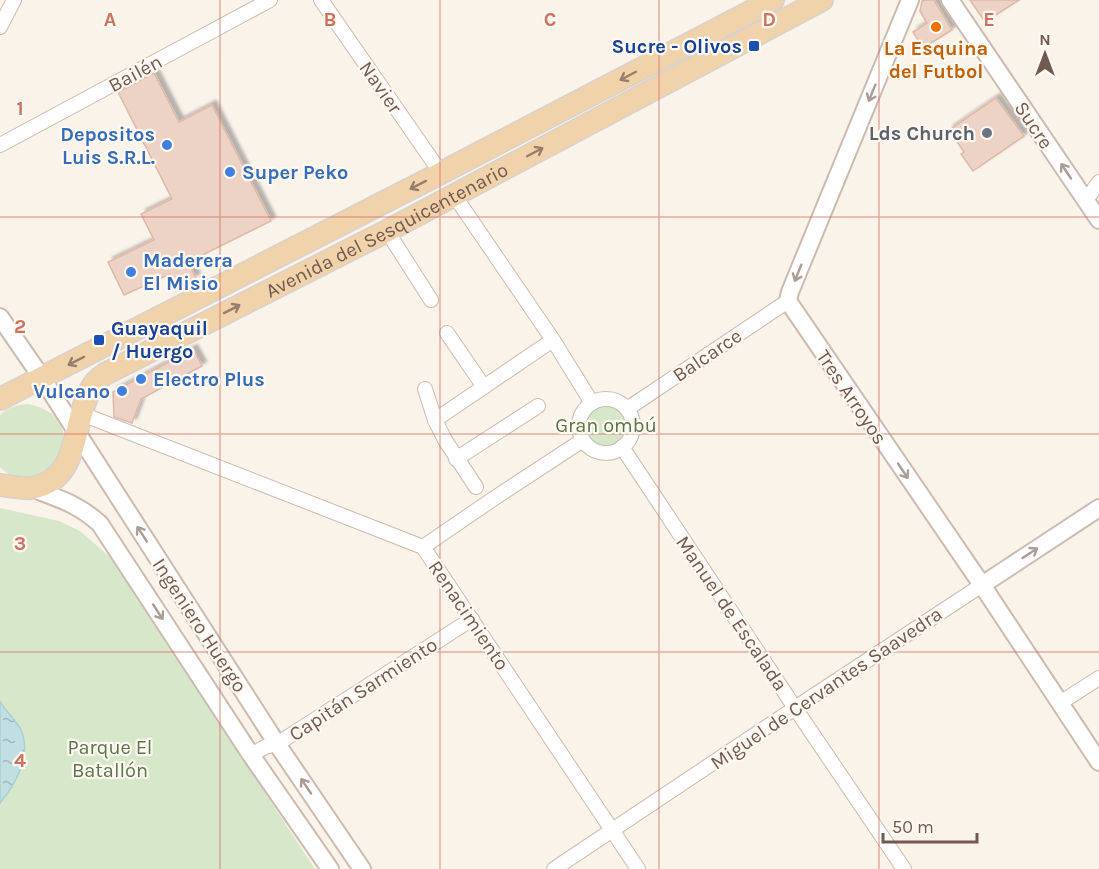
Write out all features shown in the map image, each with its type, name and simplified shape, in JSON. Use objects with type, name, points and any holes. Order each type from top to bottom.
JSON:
[{"type":"main road","name":"Avenida del Sesquicentenario","points":[[0,399],[773,0]]},
{"type":"main road","name":"Avenida del Sesquicentenario","points":[[10,484],[54,480],[62,471],[68,463],[92,386],[105,374],[387,231],[822,0]]},
{"type":"street","points":[[0,27],[14,0]]},
{"type":"street","name":"Bailén","points":[[0,146],[270,0]]},
{"type":"street","name":"Navier","points":[[321,0],[441,173]]},
{"type":"street","points":[[788,301],[910,0]]},
{"type":"street","name":"Sucre","points":[[950,0],[1099,220]]},
{"type":"street","points":[[1086,200],[1099,182]]},
{"type":"street","points":[[454,195],[554,340],[592,403]]},
{"type":"street","points":[[387,231],[431,300]]},
{"type":"street","name":"Balcarce","points":[[627,409],[788,301]]},
{"type":"street","name":"Tres Arroyos","points":[[788,301],[982,585],[1099,762]]},
{"type":"street","name":"Ingeniero Huergo","points":[[0,317],[42,378],[79,422],[277,744],[362,869]]},
{"type":"street","points":[[447,333],[484,387]]},
{"type":"street","points":[[435,420],[554,340]]},
{"type":"street","points":[[425,389],[435,420],[445,440],[476,487]]},
{"type":"street","points":[[606,399],[621,404],[627,409],[633,425],[632,433],[622,447],[601,452],[594,450],[583,440],[579,424],[585,408],[592,403],[606,399]]},
{"type":"street","points":[[456,459],[538,406]]},
{"type":"street","name":"Renacimiento","points":[[79,422],[423,547],[638,869]]},
{"type":"street","points":[[423,547],[583,440]]},
{"type":"street","name":"Manuel de Escalada","points":[[622,447],[904,869]]},
{"type":"street","name":"Ingeniero Huergo","points":[[10,484],[74,504],[100,524],[251,755],[330,869]]},
{"type":"street","name":"Miguel de Cervantes Saavedra","points":[[554,869],[1099,508]]},
{"type":"street","name":"Capitán Sarmiento","points":[[251,755],[265,747],[277,744],[472,619]]},
{"type":"street","points":[[1060,703],[1099,678]]},
{"type":"street","points":[[303,830],[325,814]]},
{"type":"green space","name":"Gran ombú","points":[[607,402],[623,409],[630,425],[623,441],[607,448],[591,441],[584,425],[591,409]]},
{"type":"green space","points":[[28,404],[50,413],[61,426],[63,442],[58,458],[48,470],[33,478],[17,478],[0,467],[0,415],[13,407]]},
{"type":"green space","name":"Parque El Batallón","points":[[0,508],[59,521],[80,531],[110,557],[315,869],[0,869]]},
{"type":"water","points":[[0,701],[20,728],[25,748],[17,778],[0,803]]},
{"type":"building","name":"La Esquina del Futbol","points":[[934,0],[952,30],[923,48],[913,32],[927,23],[920,11],[922,1]]},
{"type":"building","points":[[970,0],[1019,0],[985,22]]},
{"type":"building","points":[[154,73],[179,122],[212,105],[271,221],[188,262],[196,278],[177,287],[170,274],[124,295],[108,262],[154,240],[141,214],[172,199],[118,92]]},
{"type":"building","name":"Lds Church","points":[[996,98],[1024,136],[973,171],[961,154],[964,152],[949,130]]},
{"type":"building","points":[[193,349],[202,366],[141,399],[132,423],[114,417],[113,392]]},
{"type":"place","name":"La Esquina del Futbol","points":[[936,27]]},
{"type":"place","name":"Sucre - Olivos","points":[[754,46]]},
{"type":"place","name":"Lds Church","points":[[987,133]]},
{"type":"place","name":"Depositos Luis S.R.L.","points":[[167,145]]},
{"type":"place","name":"Super Peko","points":[[230,172]]},
{"type":"place","name":"Maderera El Misio","points":[[131,272]]},
{"type":"place","name":"Guayaquil / Huergo","points":[[99,340]]},
{"type":"place","name":"Electro Plus","points":[[141,379]]},
{"type":"place","name":"Vulcano","points":[[122,391]]}]
